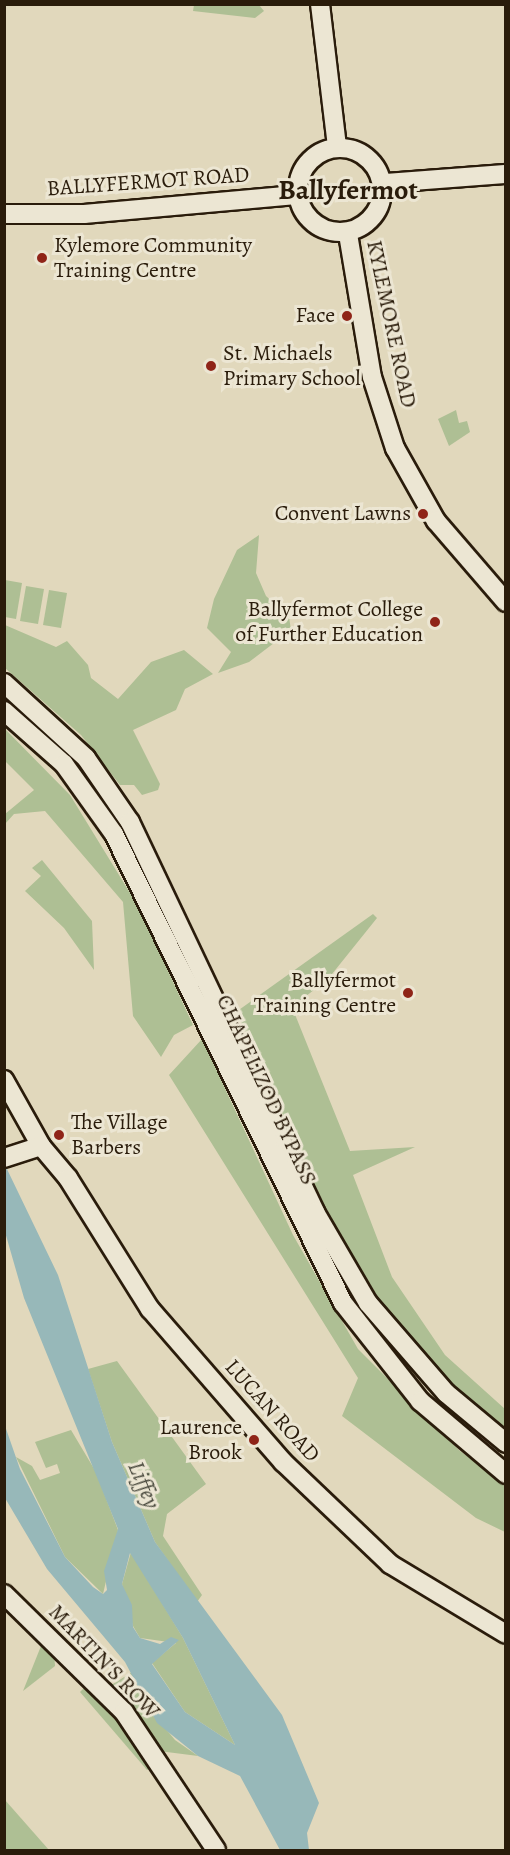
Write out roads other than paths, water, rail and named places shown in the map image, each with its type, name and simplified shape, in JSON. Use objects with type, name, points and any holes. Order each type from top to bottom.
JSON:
[{"type":"main road","points":[[320,4],[337,147]]},
{"type":"main road","points":[[337,147],[364,157],[385,183]]},
{"type":"main road","points":[[337,147],[309,163],[296,195],[311,221],[348,234],[374,212],[385,183]]},
{"type":"main road","points":[[385,183],[506,174]]},
{"type":"main road","name":"BALLYFERMOT ROAD","points":[[4,214],[84,214],[296,195]]},
{"type":"main road","name":"KYLEMORE ROAD","points":[[348,234],[372,377],[395,448],[442,531],[506,602]]},
{"type":"main road","name":"CHAPELIZOD BYPASS","points":[[4,683],[86,758],[130,822],[315,1212],[368,1303],[431,1378],[506,1443]]},
{"type":"main road","name":"CHAPELIZOD BYPASS","points":[[4,711],[64,764],[114,834],[344,1303],[420,1401],[506,1474]]},
{"type":"main road","name":"LUCAN ROAD","points":[[4,1080],[41,1146],[58,1166],[150,1309],[283,1462],[390,1563],[506,1634]]},
{"type":"main road","points":[[5,1158],[41,1146]]},
{"type":"main road","name":"MARTIN'S ROW","points":[[8,1598],[124,1712],[216,1851]]},
{"type":"water","points":[[5,1165],[58,1275],[112,1442],[155,1542],[282,1715],[319,1803],[307,1833],[309,1850],[280,1850],[240,1776],[198,1756],[157,1723],[125,1662],[47,1569],[5,1498],[4,1423],[20,1469],[65,1557],[93,1587],[103,1594],[107,1590],[104,1571],[118,1529],[24,1298],[5,1232]],"holes":[[[130,1553],[183,1638],[235,1745],[185,1712],[152,1664],[179,1640],[171,1637],[160,1644],[140,1638],[133,1627],[132,1605],[122,1584]]]},
{"type":"place","name":"Kylemore Community Training Centre","points":[[42,258]]},
{"type":"place","name":"Face","points":[[347,316]]},
{"type":"place","name":"St. Michaels Primary School","points":[[211,366]]},
{"type":"place","name":"Convent Lawns","points":[[423,514]]},
{"type":"place","name":"Ballyfermot College of Further Education","points":[[435,622]]},
{"type":"place","name":"Ballyfermot Training Centre","points":[[408,993]]},
{"type":"place","name":"The Village Barbers","points":[[59,1135]]},
{"type":"place","name":"Laurence Brook","points":[[254,1440]]},
{"type":"district","name":"Ballyfermot","points":[[348,190]]},
{"type":"water label","name":"Liffey","points":[[144,1485]]}]
